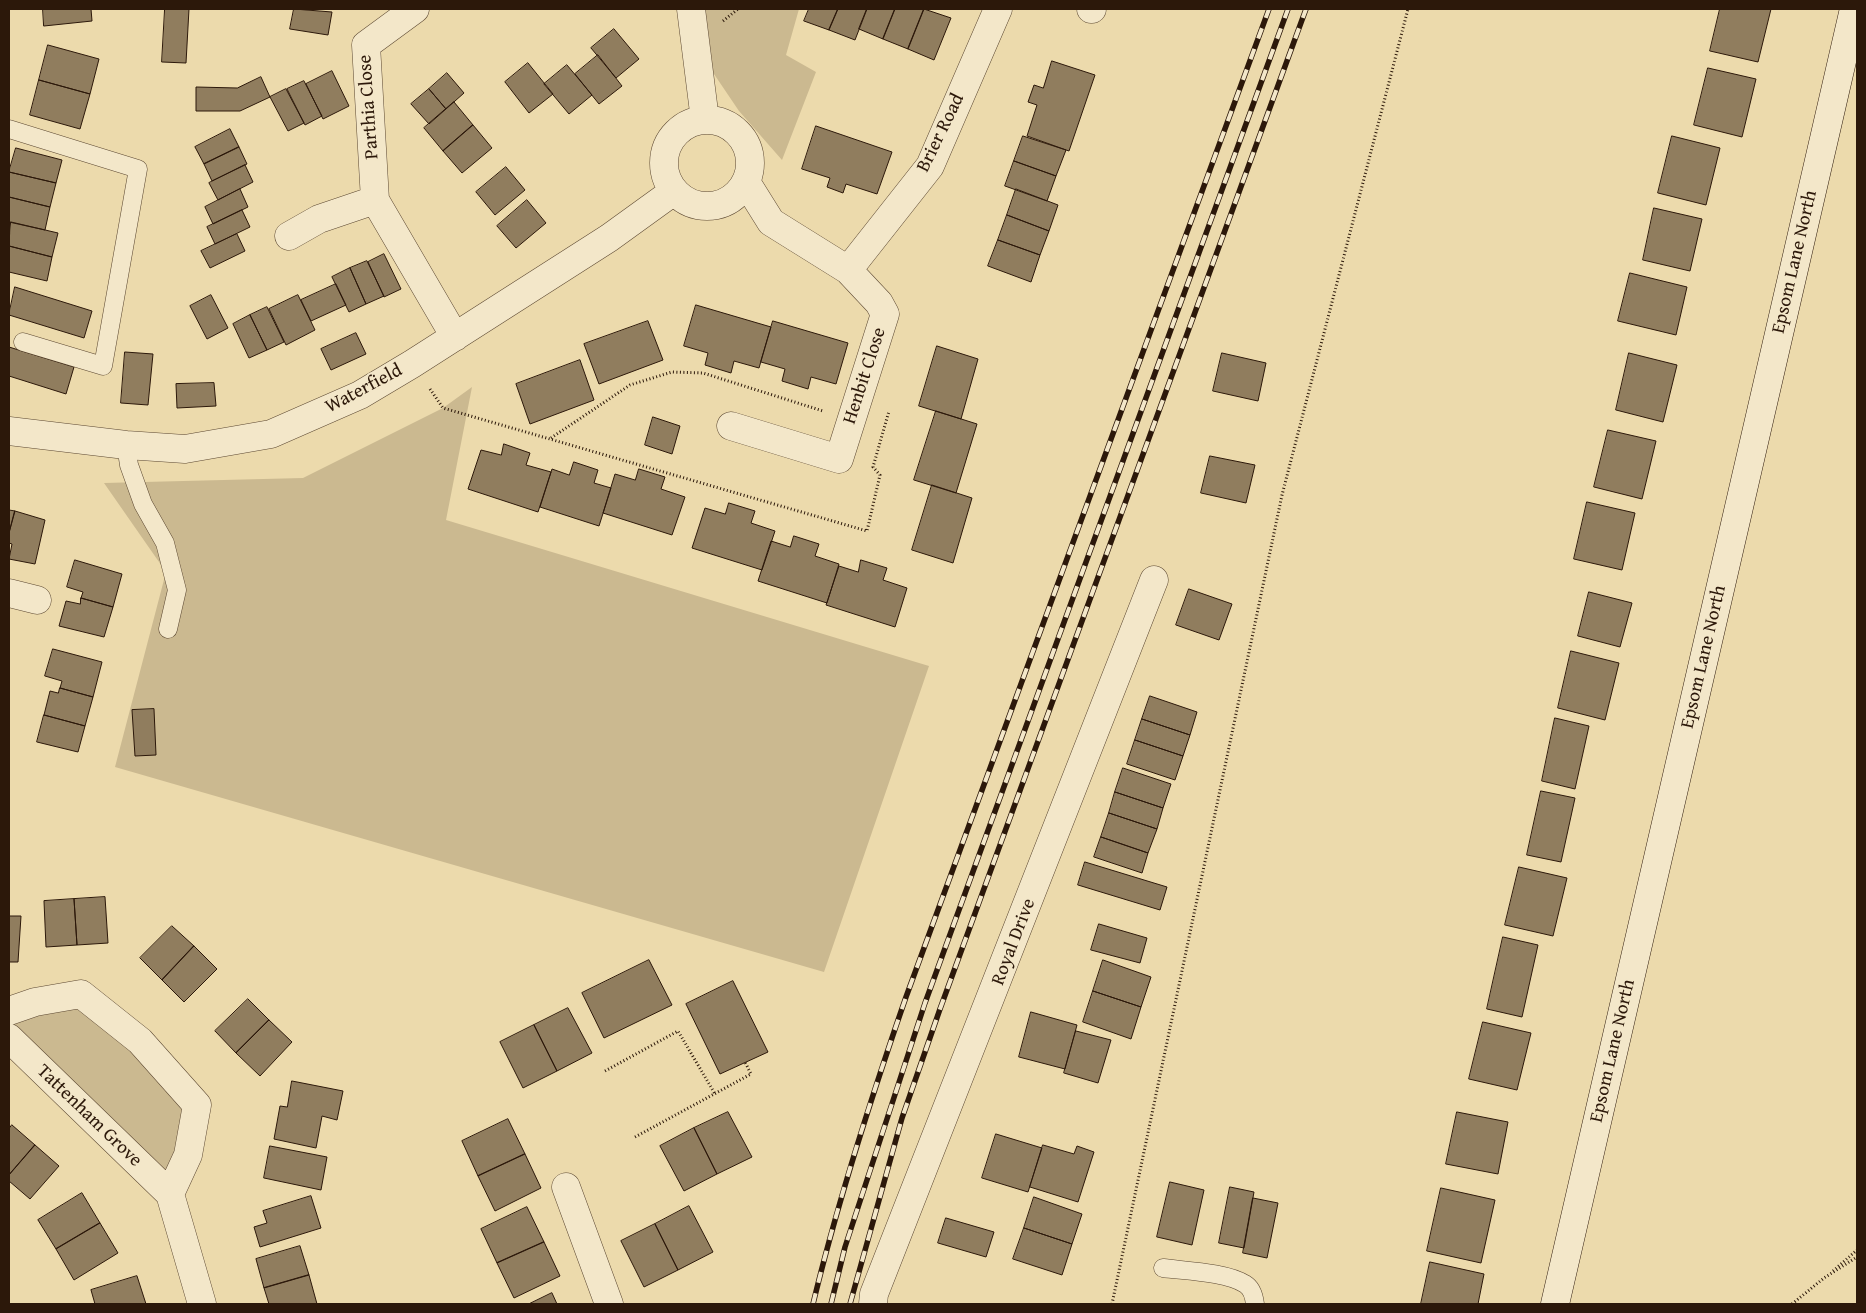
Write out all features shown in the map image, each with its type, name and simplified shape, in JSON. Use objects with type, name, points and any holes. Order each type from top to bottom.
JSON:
[{"type":"street","name":"Parthia Close","points":[[415,9],[366,45],[375,200],[455,337]]},
{"type":"street","points":[[690,9],[705,120]]},
{"type":"street","name":"Brier Road","points":[[848,270],[930,166],[998,9]]},
{"type":"street","name":"Epsom Lane North","points":[[1555,1304],[1854,9]]},
{"type":"street","points":[[705,120],[720,122],[733,129],[746,145],[750,159],[746,182],[737,195],[724,203],[714,206],[699,205],[685,200],[674,190],[667,178],[664,163],[672,138],[683,128],[705,120]]},
{"type":"street","name":"Henbit Close","points":[[731,426],[839,459],[885,314],[879,302],[848,270],[771,222],[746,182]]},
{"type":"street","name":"Waterfield","points":[[9,430],[126,445],[185,449],[271,434],[360,395],[610,238],[674,190]]},
{"type":"street","points":[[289,236],[319,219],[375,200]]},
{"type":"street","name":"Royal Drive","points":[[873,1304],[874,1294],[1154,580]]},
{"type":"street","points":[[9,593],[37,600]]},
{"type":"street","points":[[9,1011],[35,1002],[81,994],[140,1041],[197,1105],[188,1155],[170,1194]]},
{"type":"street","name":"Tattenham Grove","points":[[9,1038],[170,1194],[202,1304]]},
{"type":"street","points":[[566,1187],[609,1304]]},
{"type":"lane","points":[[9,129],[138,169],[103,366],[24,342]]},
{"type":"lane","points":[[126,445],[129,465],[143,504],[165,543],[177,590],[168,629]]},
{"type":"lane","points":[[1163,1268],[1230,1278],[1246,1284],[1254,1294],[1255,1304]]},
{"type":"path","points":[[1112,1304],[1282,495],[1408,9]]},
{"type":"path","points":[[550,438],[630,384],[672,372],[703,373],[825,412]]},
{"type":"path","points":[[605,1071],[678,1031],[715,1094]]},
{"type":"path","points":[[635,1137],[751,1074],[745,1062]]},
{"type":"path","points":[[1792,1304],[1857,1250]]},
{"type":"path","points":[[1824,1278],[1857,1257]]},
{"type":"shaded area","points":[[691,9],[799,9],[786,55],[816,72],[782,160],[739,111],[693,43]]},
{"type":"shaded area","points":[[472,387],[446,520],[929,666],[824,972],[115,767],[166,572],[104,483],[303,478],[443,408]]},
{"type":"shaded area","points":[[81,994],[197,1105],[170,1194],[9,1038],[9,1011]]},
{"type":"building","points":[[43,9],[91,9],[92,21],[44,26]]},
{"type":"building","points":[[165,9],[189,9],[186,63],[162,62]]},
{"type":"building","points":[[294,9],[332,12],[328,35],[290,29]]},
{"type":"building","points":[[809,9],[838,9],[829,30],[804,21]]},
{"type":"building","points":[[838,9],[867,9],[855,40],[829,30]]},
{"type":"building","points":[[867,9],[895,9],[883,39],[859,29]]},
{"type":"building","points":[[895,9],[924,9],[908,49],[883,39]]},
{"type":"building","points":[[924,9],[951,18],[934,60],[908,49]]},
{"type":"building","points":[[1720,9],[1771,9],[1758,62],[1710,51]]},
{"type":"building","points":[[614,29],[639,59],[616,78],[591,48]]},
{"type":"building","points":[[48,45],[99,59],[90,94],[39,80]]},
{"type":"building","points":[[598,55],[622,86],[599,104],[575,74]]},
{"type":"building","points":[[1052,61],[1095,75],[1069,151],[1027,136],[1037,105],[1028,102],[1034,85],[1043,88]]},
{"type":"building","points":[[528,63],[553,94],[529,113],[505,82]]},
{"type":"building","points":[[567,65],[592,95],[569,114],[544,84]]},
{"type":"building","points":[[1708,68],[1756,79],[1742,137],[1694,125]]},
{"type":"building","points":[[332,71],[349,106],[323,119],[306,84]]},
{"type":"building","points":[[447,73],[464,93],[446,109],[429,89]]},
{"type":"building","points":[[261,77],[270,97],[240,111],[196,111],[196,87],[237,88]]},
{"type":"building","points":[[39,80],[90,94],[80,129],[30,115]]},
{"type":"building","points":[[304,81],[322,116],[305,125],[287,89]]},
{"type":"building","points":[[286,89],[304,123],[288,131],[270,97]]},
{"type":"building","points":[[429,89],[446,109],[429,124],[411,104]]},
{"type":"building","points":[[454,102],[473,125],[443,151],[424,128]]},
{"type":"building","points":[[473,125],[492,148],[462,173],[443,151]]},
{"type":"building","points":[[816,126],[892,152],[877,194],[846,184],[843,193],[827,187],[830,178],[802,169]]},
{"type":"building","points":[[230,129],[239,147],[204,164],[195,147]]},
{"type":"building","points":[[1023,136],[1066,150],[1056,176],[1014,161]]},
{"type":"building","points":[[1672,136],[1720,148],[1706,205],[1658,193]]},
{"type":"building","points":[[239,147],[247,164],[212,181],[204,164]]},
{"type":"building","points":[[16,148],[62,160],[56,183],[9,172]]},
{"type":"building","points":[[1014,161],[1056,176],[1047,201],[1005,186]]},
{"type":"building","points":[[245,165],[253,182],[218,200],[209,183]]},
{"type":"building","points":[[506,167],[525,190],[495,215],[476,192]]},
{"type":"building","points":[[9,172],[56,183],[50,207],[9,197]]},
{"type":"building","points":[[240,189],[248,207],[213,224],[205,207]]},
{"type":"building","points":[[1016,189],[1058,205],[1049,231],[1007,215]]},
{"type":"building","points":[[9,197],[50,207],[45,230],[9,222]]},
{"type":"building","points":[[527,200],[546,223],[516,248],[497,226]]},
{"type":"building","points":[[1654,208],[1702,219],[1690,271],[1643,260]]},
{"type":"building","points":[[242,210],[250,227],[215,244],[207,227]]},
{"type":"building","points":[[1007,215],[1049,231],[1040,255],[998,240]]},
{"type":"building","points":[[11,222],[58,233],[52,257],[9,246]]},
{"type":"building","points":[[237,234],[245,251],[210,268],[201,251]]},
{"type":"building","points":[[998,240],[1040,255],[1031,282],[988,266]]},
{"type":"building","points":[[9,246],[52,257],[47,281],[9,272]]},
{"type":"building","points":[[384,254],[401,289],[384,297],[368,262]]},
{"type":"building","points":[[367,261],[384,296],[366,304],[350,268]]},
{"type":"building","points":[[350,268],[366,304],[349,312],[332,277]]},
{"type":"building","points":[[1630,273],[1687,287],[1676,335],[1618,321]]},
{"type":"building","points":[[336,284],[346,305],[311,321],[301,300]]},
{"type":"building","points":[[15,287],[92,311],[84,338],[9,315]]},
{"type":"building","points":[[211,295],[228,328],[207,339],[190,306]]},
{"type":"building","points":[[298,295],[315,330],[286,345],[269,309]]},
{"type":"building","points":[[696,305],[771,327],[759,368],[734,361],[731,373],[705,365],[708,353],[684,346]]},
{"type":"building","points":[[267,307],[284,342],[267,350],[250,315]]},
{"type":"building","points":[[250,315],[267,350],[249,358],[233,324]]},
{"type":"building","points":[[648,321],[663,360],[599,384],[584,344]]},
{"type":"building","points":[[773,321],[848,343],[836,384],[811,377],[808,389],[782,381],[785,369],[761,362]]},
{"type":"building","points":[[356,333],[366,354],[331,370],[321,349]]},
{"type":"building","points":[[937,346],[978,359],[961,419],[919,406]]},
{"type":"building","points":[[9,347],[74,367],[66,394],[9,376]]},
{"type":"building","points":[[125,352],[153,354],[148,405],[121,403]]},
{"type":"building","points":[[1222,353],[1266,363],[1258,401],[1213,391]]},
{"type":"building","points":[[1629,353],[1677,365],[1663,422],[1616,410]]},
{"type":"building","points":[[580,360],[594,400],[530,424],[516,384]]},
{"type":"building","points":[[214,383],[216,406],[177,408],[176,384]]},
{"type":"building","points":[[936,411],[977,424],[956,493],[914,480]]},
{"type":"building","points":[[653,417],[680,426],[672,454],[645,445]]},
{"type":"building","points":[[1608,430],[1656,441],[1642,499],[1594,487]]},
{"type":"building","points":[[504,444],[530,453],[526,465],[551,472],[538,512],[468,489],[481,450],[501,455]]},
{"type":"building","points":[[1210,456],[1255,465],[1246,503],[1201,493]]},
{"type":"building","points":[[574,462],[598,470],[594,483],[611,488],[599,526],[540,507],[552,469],[569,475]]},
{"type":"building","points":[[639,469],[665,477],[661,489],[685,497],[672,535],[603,513],[615,474],[635,480]]},
{"type":"building","points":[[932,485],[972,498],[953,563],[912,550]]},
{"type":"building","points":[[1587,502],[1635,513],[1622,570],[1574,559]]},
{"type":"building","points":[[729,503],[755,511],[751,523],[775,531],[762,570],[692,548],[705,508],[725,514]]},
{"type":"building","points":[[9,510],[15,511],[9,533]]},
{"type":"building","points":[[15,511],[45,520],[35,564],[9,559],[12,544],[9,543],[9,533]]},
{"type":"building","points":[[794,536],[819,544],[815,556],[839,564],[827,603],[758,581],[771,541],[790,547]]},
{"type":"building","points":[[75,560],[122,574],[113,607],[81,598],[83,592],[67,587]]},
{"type":"building","points":[[861,560],[887,568],[883,580],[907,588],[895,627],[826,605],[839,566],[858,572]]},
{"type":"building","points":[[1189,589],[1232,604],[1219,640],[1176,625]]},
{"type":"building","points":[[1589,592],[1632,603],[1620,647],[1578,636]]},
{"type":"building","points":[[81,598],[113,607],[104,637],[59,626],[66,601],[80,604]]},
{"type":"building","points":[[53,649],[102,662],[93,697],[60,688],[62,681],[45,676]]},
{"type":"building","points":[[1571,651],[1619,663],[1605,720],[1558,708]]},
{"type":"building","points":[[60,688],[93,697],[85,726],[44,715],[50,691],[58,693]]},
{"type":"building","points":[[1150,696],[1197,712],[1190,735],[1142,719]]},
{"type":"building","points":[[154,709],[156,755],[135,756],[132,710]]},
{"type":"building","points":[[44,715],[85,726],[78,752],[37,742]]},
{"type":"building","points":[[1555,718],[1589,726],[1575,789],[1542,781]]},
{"type":"building","points":[[1142,719],[1190,735],[1183,756],[1135,740]]},
{"type":"building","points":[[1135,740],[1183,756],[1175,780],[1127,764]]},
{"type":"building","points":[[1123,768],[1171,784],[1163,808],[1115,792]]},
{"type":"building","points":[[1541,791],[1575,798],[1561,862],[1527,855]]},
{"type":"building","points":[[1115,792],[1163,808],[1157,829],[1109,813]]},
{"type":"building","points":[[1109,813],[1157,829],[1148,853],[1101,837]]},
{"type":"building","points":[[1101,837],[1148,853],[1142,873],[1094,857]]},
{"type":"building","points":[[1085,862],[1167,887],[1160,910],[1078,885]]},
{"type":"building","points":[[1519,867],[1567,878],[1553,936],[1505,925]]},
{"type":"building","points":[[105,897],[108,943],[77,945],[74,899]]},
{"type":"building","points":[[74,899],[77,945],[46,947],[44,901]]},
{"type":"building","points":[[9,916],[21,916],[18,962],[9,962]]},
{"type":"building","points":[[1099,924],[1147,938],[1140,963],[1091,950]]},
{"type":"building","points":[[172,926],[194,946],[162,980],[140,958]]},
{"type":"building","points":[[1503,937],[1538,945],[1522,1017],[1487,1009]]},
{"type":"building","points":[[194,946],[217,969],[184,1002],[162,980]]},
{"type":"building","points":[[649,960],[672,1005],[604,1038],[582,993]]},
{"type":"building","points":[[1103,960],[1151,977],[1141,1007],[1093,991]]},
{"type":"building","points":[[733,981],[768,1052],[720,1074],[686,1004]]},
{"type":"building","points":[[1093,991],[1141,1007],[1131,1039],[1083,1022]]},
{"type":"building","points":[[248,999],[269,1020],[236,1053],[215,1031]]},
{"type":"building","points":[[568,1008],[592,1053],[557,1071],[534,1025]]},
{"type":"building","points":[[1031,1012],[1077,1025],[1065,1069],[1019,1057]]},
{"type":"building","points":[[269,1020],[292,1042],[260,1076],[236,1053]]},
{"type":"building","points":[[1483,1022],[1531,1033],[1517,1090],[1469,1079]]},
{"type":"building","points":[[534,1025],[557,1071],[523,1088],[500,1042]]},
{"type":"building","points":[[1076,1031],[1111,1040],[1098,1083],[1064,1073]]},
{"type":"building","points":[[292,1081],[343,1091],[337,1120],[322,1116],[316,1148],[274,1139],[280,1106],[287,1107]]},
{"type":"building","points":[[728,1112],[752,1157],[717,1174],[694,1128]]},
{"type":"building","points":[[1457,1112],[1508,1122],[1498,1174],[1446,1164]]},
{"type":"building","points":[[508,1119],[525,1154],[478,1176],[462,1141]]},
{"type":"building","points":[[12,1125],[35,1145],[9,1175],[9,1129]]},
{"type":"building","points":[[694,1128],[717,1174],[684,1191],[660,1146]]},
{"type":"building","points":[[996,1134],[1042,1148],[1028,1192],[982,1178]]},
{"type":"building","points":[[35,1145],[59,1166],[30,1199],[9,1181],[9,1175]]},
{"type":"building","points":[[1043,1145],[1074,1154],[1077,1146],[1094,1152],[1078,1202],[1030,1187]]},
{"type":"building","points":[[270,1146],[327,1157],[321,1190],[264,1178]]},
{"type":"building","points":[[525,1154],[541,1188],[495,1211],[478,1176]]},
{"type":"building","points":[[1170,1182],[1204,1190],[1192,1245],[1157,1237]]},
{"type":"building","points":[[1230,1187],[1254,1192],[1244,1248],[1219,1243]]},
{"type":"building","points":[[1441,1188],[1495,1200],[1481,1263],[1427,1251]]},
{"type":"building","points":[[82,1193],[100,1223],[56,1249],[38,1220]]},
{"type":"building","points":[[311,1196],[321,1228],[260,1247],[254,1227],[267,1223],[263,1211]]},
{"type":"building","points":[[1034,1197],[1082,1214],[1072,1244],[1024,1228]]},
{"type":"building","points":[[1253,1198],[1278,1203],[1267,1258],[1243,1253]]},
{"type":"building","points":[[689,1206],[713,1252],[678,1270],[655,1224]]},
{"type":"building","points":[[527,1207],[544,1242],[497,1263],[481,1229]]},
{"type":"building","points":[[946,1218],[994,1232],[986,1257],[938,1243]]},
{"type":"building","points":[[100,1223],[118,1253],[74,1280],[56,1249]]},
{"type":"building","points":[[655,1224],[678,1270],[644,1287],[621,1241]]},
{"type":"building","points":[[1024,1228],[1072,1244],[1062,1275],[1013,1259]]},
{"type":"building","points":[[544,1242],[560,1276],[514,1298],[497,1263]]},
{"type":"building","points":[[300,1246],[309,1275],[264,1288],[256,1259]]},
{"type":"building","points":[[1430,1262],[1484,1274],[1478,1304],[1421,1304]]},
{"type":"building","points":[[309,1275],[317,1304],[269,1304],[264,1288]]},
{"type":"building","points":[[137,1276],[146,1304],[95,1304],[91,1290]]},
{"type":"building","points":[[552,1293],[557,1304],[529,1304]]},
{"type":"railway","points":[[813,1304],[833,1226],[856,1149],[906,997],[1269,9]]},
{"type":"railway","points":[[831,1304],[845,1247],[925,1003],[1288,9]]},
{"type":"railway","points":[[850,1304],[902,1118],[940,1009],[1306,9]]}]
